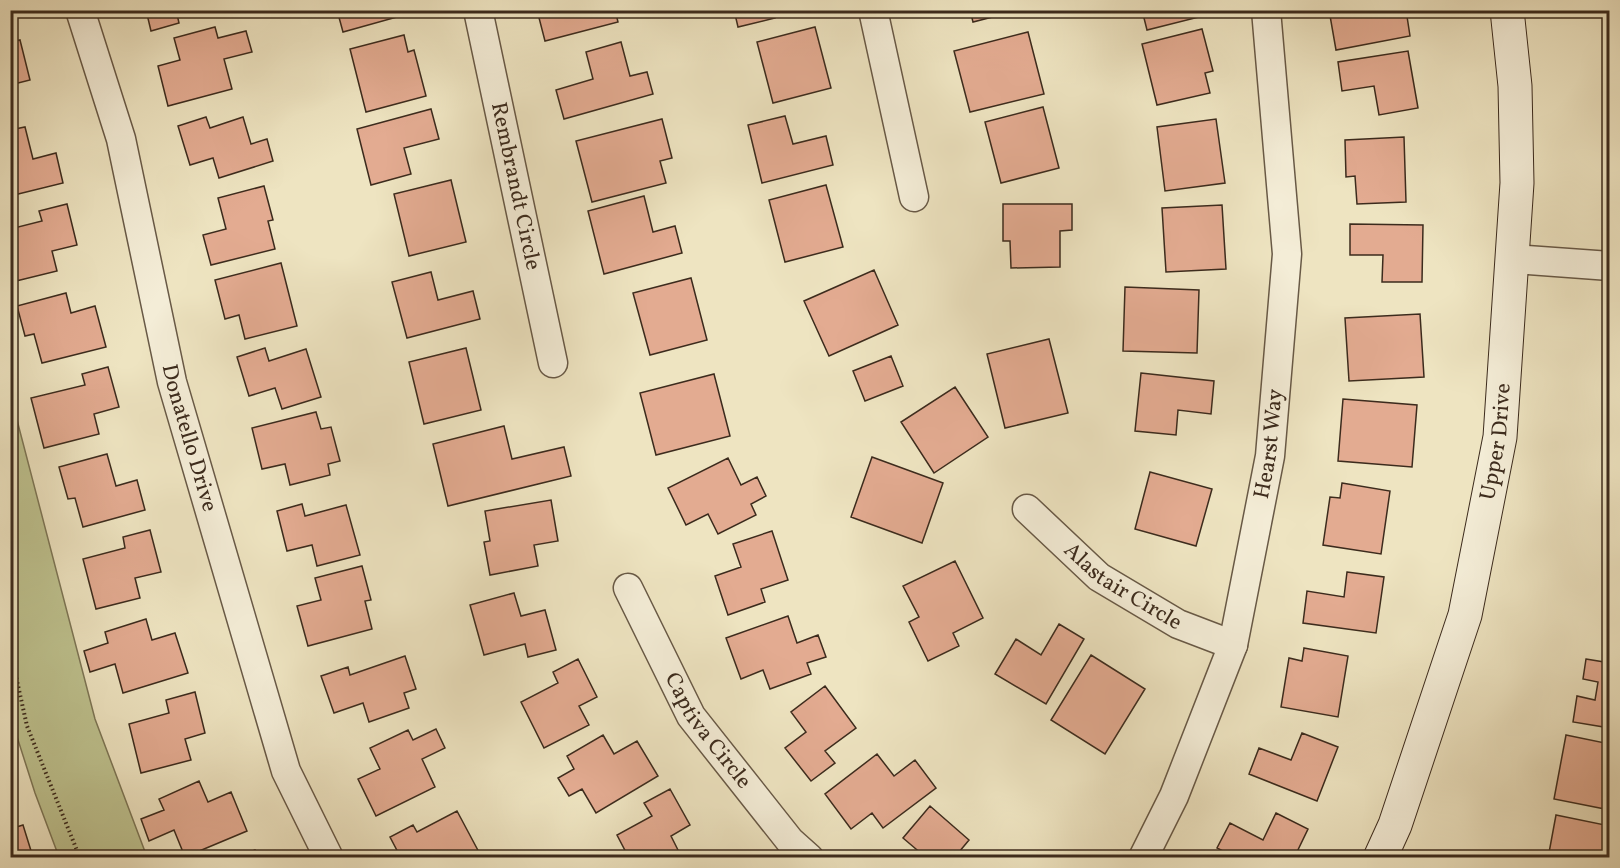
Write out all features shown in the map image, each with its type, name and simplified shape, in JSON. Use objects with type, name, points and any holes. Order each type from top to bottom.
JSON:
[{"type":"main road","name":"Upper Drive","points":[[1380,858],[1395,825],[1465,615],[1500,437],[1514,259],[1517,183],[1515,96],[1507,10]]},
{"type":"street","name":"Donatello Drive","points":[[80,10],[121,139],[172,382],[282,759],[329,858]]},
{"type":"street","name":"Rembrandt Circle","points":[[478,10],[553,363]]},
{"type":"street","points":[[873,10],[914,197]]},
{"type":"street","name":"Hearst Way","points":[[1143,858],[1174,796],[1233,645],[1270,456],[1287,254],[1266,10]]},
{"type":"street","points":[[1514,259],[1610,266]]},
{"type":"street","name":"Alastair Circle","points":[[1027,509],[1099,577],[1178,624],[1233,645]]},
{"type":"street","name":"Captiva Circle","points":[[628,588],[691,716],[790,841],[809,858]]},
{"type":"path","points":[[10,629],[13,663],[22,692],[27,726],[80,858]]},
{"type":"green space","points":[[11,397],[95,719],[147,857],[59,857],[11,718]]},
{"type":"building","points":[[146,10],[176,10],[179,23],[151,31]]},
{"type":"building","points":[[337,10],[415,10],[415,12],[343,32]]},
{"type":"building","points":[[537,10],[615,10],[618,22],[545,41]]},
{"type":"building","points":[[734,10],[773,10],[775,18],[738,27]]},
{"type":"building","points":[[970,10],[1016,10],[1016,11],[973,22]]},
{"type":"building","points":[[1142,10],[1198,10],[1199,17],[1147,30]]},
{"type":"building","points":[[1329,10],[1406,10],[1410,36],[1336,50]]},
{"type":"building","points":[[215,27],[218,38],[246,31],[252,52],[224,59],[232,89],[168,106],[158,66],[180,60],[174,38]]},
{"type":"building","points":[[815,27],[831,88],[773,103],[757,42]]},
{"type":"building","points":[[1202,29],[1213,71],[1205,73],[1210,93],[1157,105],[1142,44]]},
{"type":"building","points":[[1028,32],[1044,94],[970,112],[954,51]]},
{"type":"building","points":[[404,35],[408,52],[414,50],[426,96],[366,112],[350,49]]},
{"type":"building","points":[[20,40],[30,80],[10,85],[10,42]]},
{"type":"building","points":[[621,42],[630,76],[647,72],[653,94],[564,119],[556,90],[593,79],[586,52]]},
{"type":"building","points":[[1408,51],[1418,108],[1379,115],[1374,86],[1342,91],[1338,62]]},
{"type":"building","points":[[10,89],[15,105],[10,106]]},
{"type":"building","points":[[1043,107],[1059,168],[1001,183],[985,122]]},
{"type":"building","points":[[431,109],[439,139],[404,148],[411,174],[371,185],[357,129]]},
{"type":"building","points":[[785,116],[793,144],[826,136],[833,165],[762,183],[748,125]]},
{"type":"building","points":[[206,117],[210,128],[243,117],[251,144],[267,139],[273,161],[219,178],[213,158],[190,165],[178,126]]},
{"type":"building","points":[[662,119],[672,158],[660,161],[666,183],[592,202],[576,141]]},
{"type":"building","points":[[1216,119],[1225,183],[1165,191],[1157,127]]},
{"type":"building","points":[[25,127],[33,159],[56,153],[63,183],[10,196],[10,130]]},
{"type":"building","points":[[1404,137],[1406,202],[1357,204],[1355,176],[1346,177],[1345,140]]},
{"type":"building","points":[[451,180],[466,242],[409,256],[394,194]]},
{"type":"building","points":[[826,185],[843,247],[785,262],[769,200]]},
{"type":"building","points":[[264,186],[273,220],[268,221],[275,249],[211,265],[203,235],[226,229],[218,198]]},
{"type":"building","points":[[644,196],[653,232],[675,226],[682,253],[604,274],[588,211]]},
{"type":"building","points":[[67,204],[77,245],[52,251],[57,271],[12,282],[10,229],[42,221],[39,211]]},
{"type":"building","points":[[1003,204],[1072,204],[1072,230],[1060,231],[1060,267],[1011,268],[1010,241],[1003,241]]},
{"type":"building","points":[[1222,205],[1226,269],[1166,272],[1162,208]]},
{"type":"building","points":[[1350,224],[1423,225],[1422,282],[1382,282],[1383,255],[1350,255]]},
{"type":"building","points":[[281,263],[297,326],[245,339],[239,315],[225,319],[215,280]]},
{"type":"building","points":[[874,270],[898,325],[829,356],[804,301]]},
{"type":"building","points":[[431,272],[438,300],[473,291],[480,319],[407,338],[392,282]]},
{"type":"building","points":[[691,278],[707,340],[650,355],[633,293]]},
{"type":"building","points":[[1125,287],[1199,290],[1197,353],[1123,351]]},
{"type":"building","points":[[66,293],[71,313],[95,306],[106,347],[42,363],[34,334],[25,336],[17,306]]},
{"type":"building","points":[[1420,314],[1424,377],[1349,381],[1345,318]]},
{"type":"building","points":[[1049,339],[1068,413],[1005,428],[987,354]]},
{"type":"building","points":[[265,348],[269,361],[306,349],[321,397],[282,409],[275,388],[249,396],[237,357]]},
{"type":"building","points":[[466,348],[481,410],[424,424],[409,362]]},
{"type":"building","points":[[891,356],[903,386],[865,401],[853,371]]},
{"type":"building","points":[[108,367],[119,407],[94,414],[99,434],[44,448],[31,398],[85,385],[82,374]]},
{"type":"building","points":[[1141,373],[1214,381],[1211,414],[1178,410],[1176,435],[1135,431]]},
{"type":"building","points":[[714,374],[730,436],[656,455],[640,393]]},
{"type":"building","points":[[955,387],[988,437],[934,473],[901,422]]},
{"type":"building","points":[[1343,399],[1417,405],[1412,467],[1338,461]]},
{"type":"building","points":[[316,412],[321,429],[331,427],[340,461],[328,464],[330,475],[290,485],[285,464],[262,469],[252,428]]},
{"type":"building","points":[[504,426],[512,459],[564,447],[571,476],[448,506],[433,444]]},
{"type":"building","points":[[107,454],[116,486],[137,480],[145,510],[83,527],[75,498],[68,499],[59,467]]},
{"type":"building","points":[[872,457],[943,483],[922,543],[851,517]]},
{"type":"building","points":[[728,458],[741,485],[757,477],[766,496],[751,504],[756,515],[718,534],[708,514],[686,525],[668,488]]},
{"type":"building","points":[[1150,472],[1212,489],[1196,546],[1135,529]]},
{"type":"building","points":[[1342,483],[1390,491],[1381,554],[1323,545],[1330,497],[1340,498]]},
{"type":"building","points":[[551,500],[558,541],[534,545],[538,566],[490,575],[484,542],[490,541],[485,511]]},
{"type":"building","points":[[302,504],[305,516],[346,505],[360,555],[317,566],[312,545],[287,551],[277,511]]},
{"type":"building","points":[[150,530],[161,572],[135,578],[140,598],[96,609],[83,559],[125,548],[123,537]]},
{"type":"building","points":[[772,531],[788,580],[761,589],[765,602],[728,615],[715,576],[741,567],[733,544]]},
{"type":"building","points":[[955,561],[983,618],[953,633],[959,646],[928,661],[909,622],[919,617],[903,586]]},
{"type":"building","points":[[362,566],[371,600],[365,601],[372,629],[308,646],[297,606],[321,600],[315,578]]},
{"type":"building","points":[[1347,572],[1384,577],[1376,633],[1303,623],[1307,591],[1344,597]]},
{"type":"building","points":[[514,593],[521,616],[545,610],[556,650],[528,657],[525,644],[484,655],[470,605]]},
{"type":"building","points":[[788,616],[797,643],[818,635],[826,657],[807,663],[811,674],[770,689],[763,670],[741,679],[726,638]]},
{"type":"building","points":[[1610,616],[1610,642],[1605,641]]},
{"type":"building","points":[[146,619],[152,640],[175,633],[188,673],[123,693],[115,664],[90,672],[84,651],[108,643],[105,632]]},
{"type":"building","points":[[1059,624],[1084,639],[1046,704],[995,674],[1016,639],[1041,655]]},
{"type":"building","points":[[1304,648],[1348,656],[1338,717],[1281,707],[1289,658],[1302,661]]},
{"type":"building","points":[[1091,655],[1145,689],[1105,754],[1051,720]]},
{"type":"building","points":[[405,656],[416,689],[404,693],[409,708],[369,722],[363,703],[334,713],[321,676],[348,667],[350,675]]},
{"type":"building","points":[[578,659],[597,697],[579,706],[589,725],[544,748],[521,702],[558,683],[553,672]]},
{"type":"building","points":[[1586,659],[1610,663],[1610,728],[1573,722],[1577,696],[1595,700],[1598,682],[1583,679]]},
{"type":"building","points":[[825,686],[856,728],[825,751],[835,763],[811,781],[785,748],[806,732],[791,712]]},
{"type":"building","points":[[195,692],[205,733],[185,739],[191,760],[141,773],[129,724],[169,713],[166,700]]},
{"type":"building","points":[[436,729],[445,748],[422,759],[435,787],[376,816],[358,779],[380,769],[370,748],[408,730],[413,740]]},
{"type":"building","points":[[1302,733],[1338,747],[1317,801],[1249,774],[1259,748],[1291,760]]},
{"type":"building","points":[[603,735],[614,754],[637,741],[658,776],[596,813],[582,789],[569,796],[558,778],[574,769],[567,756]]},
{"type":"building","points":[[1566,735],[1610,744],[1610,810],[1554,799]]},
{"type":"building","points":[[877,754],[894,776],[915,760],[936,788],[883,828],[872,813],[851,829],[825,794]]},
{"type":"building","points":[[199,781],[208,802],[231,792],[247,831],[185,857],[174,830],[149,841],[141,819],[164,810],[159,799]]},
{"type":"building","points":[[670,789],[690,825],[671,836],[682,858],[629,858],[617,835],[652,816],[644,803]]},
{"type":"building","points":[[930,806],[969,840],[954,858],[920,858],[923,855],[903,838]]},
{"type":"building","points":[[457,811],[481,856],[401,858],[390,837],[413,825],[417,832]]},
{"type":"building","points":[[1276,813],[1308,829],[1294,858],[1236,858],[1217,848],[1230,823],[1263,840]]},
{"type":"building","points":[[1556,815],[1610,826],[1610,858],[1548,858]]},
{"type":"building","points":[[23,825],[32,854],[10,858],[10,829]]},
{"type":"building","points":[[255,850],[258,858],[235,858]]}]
